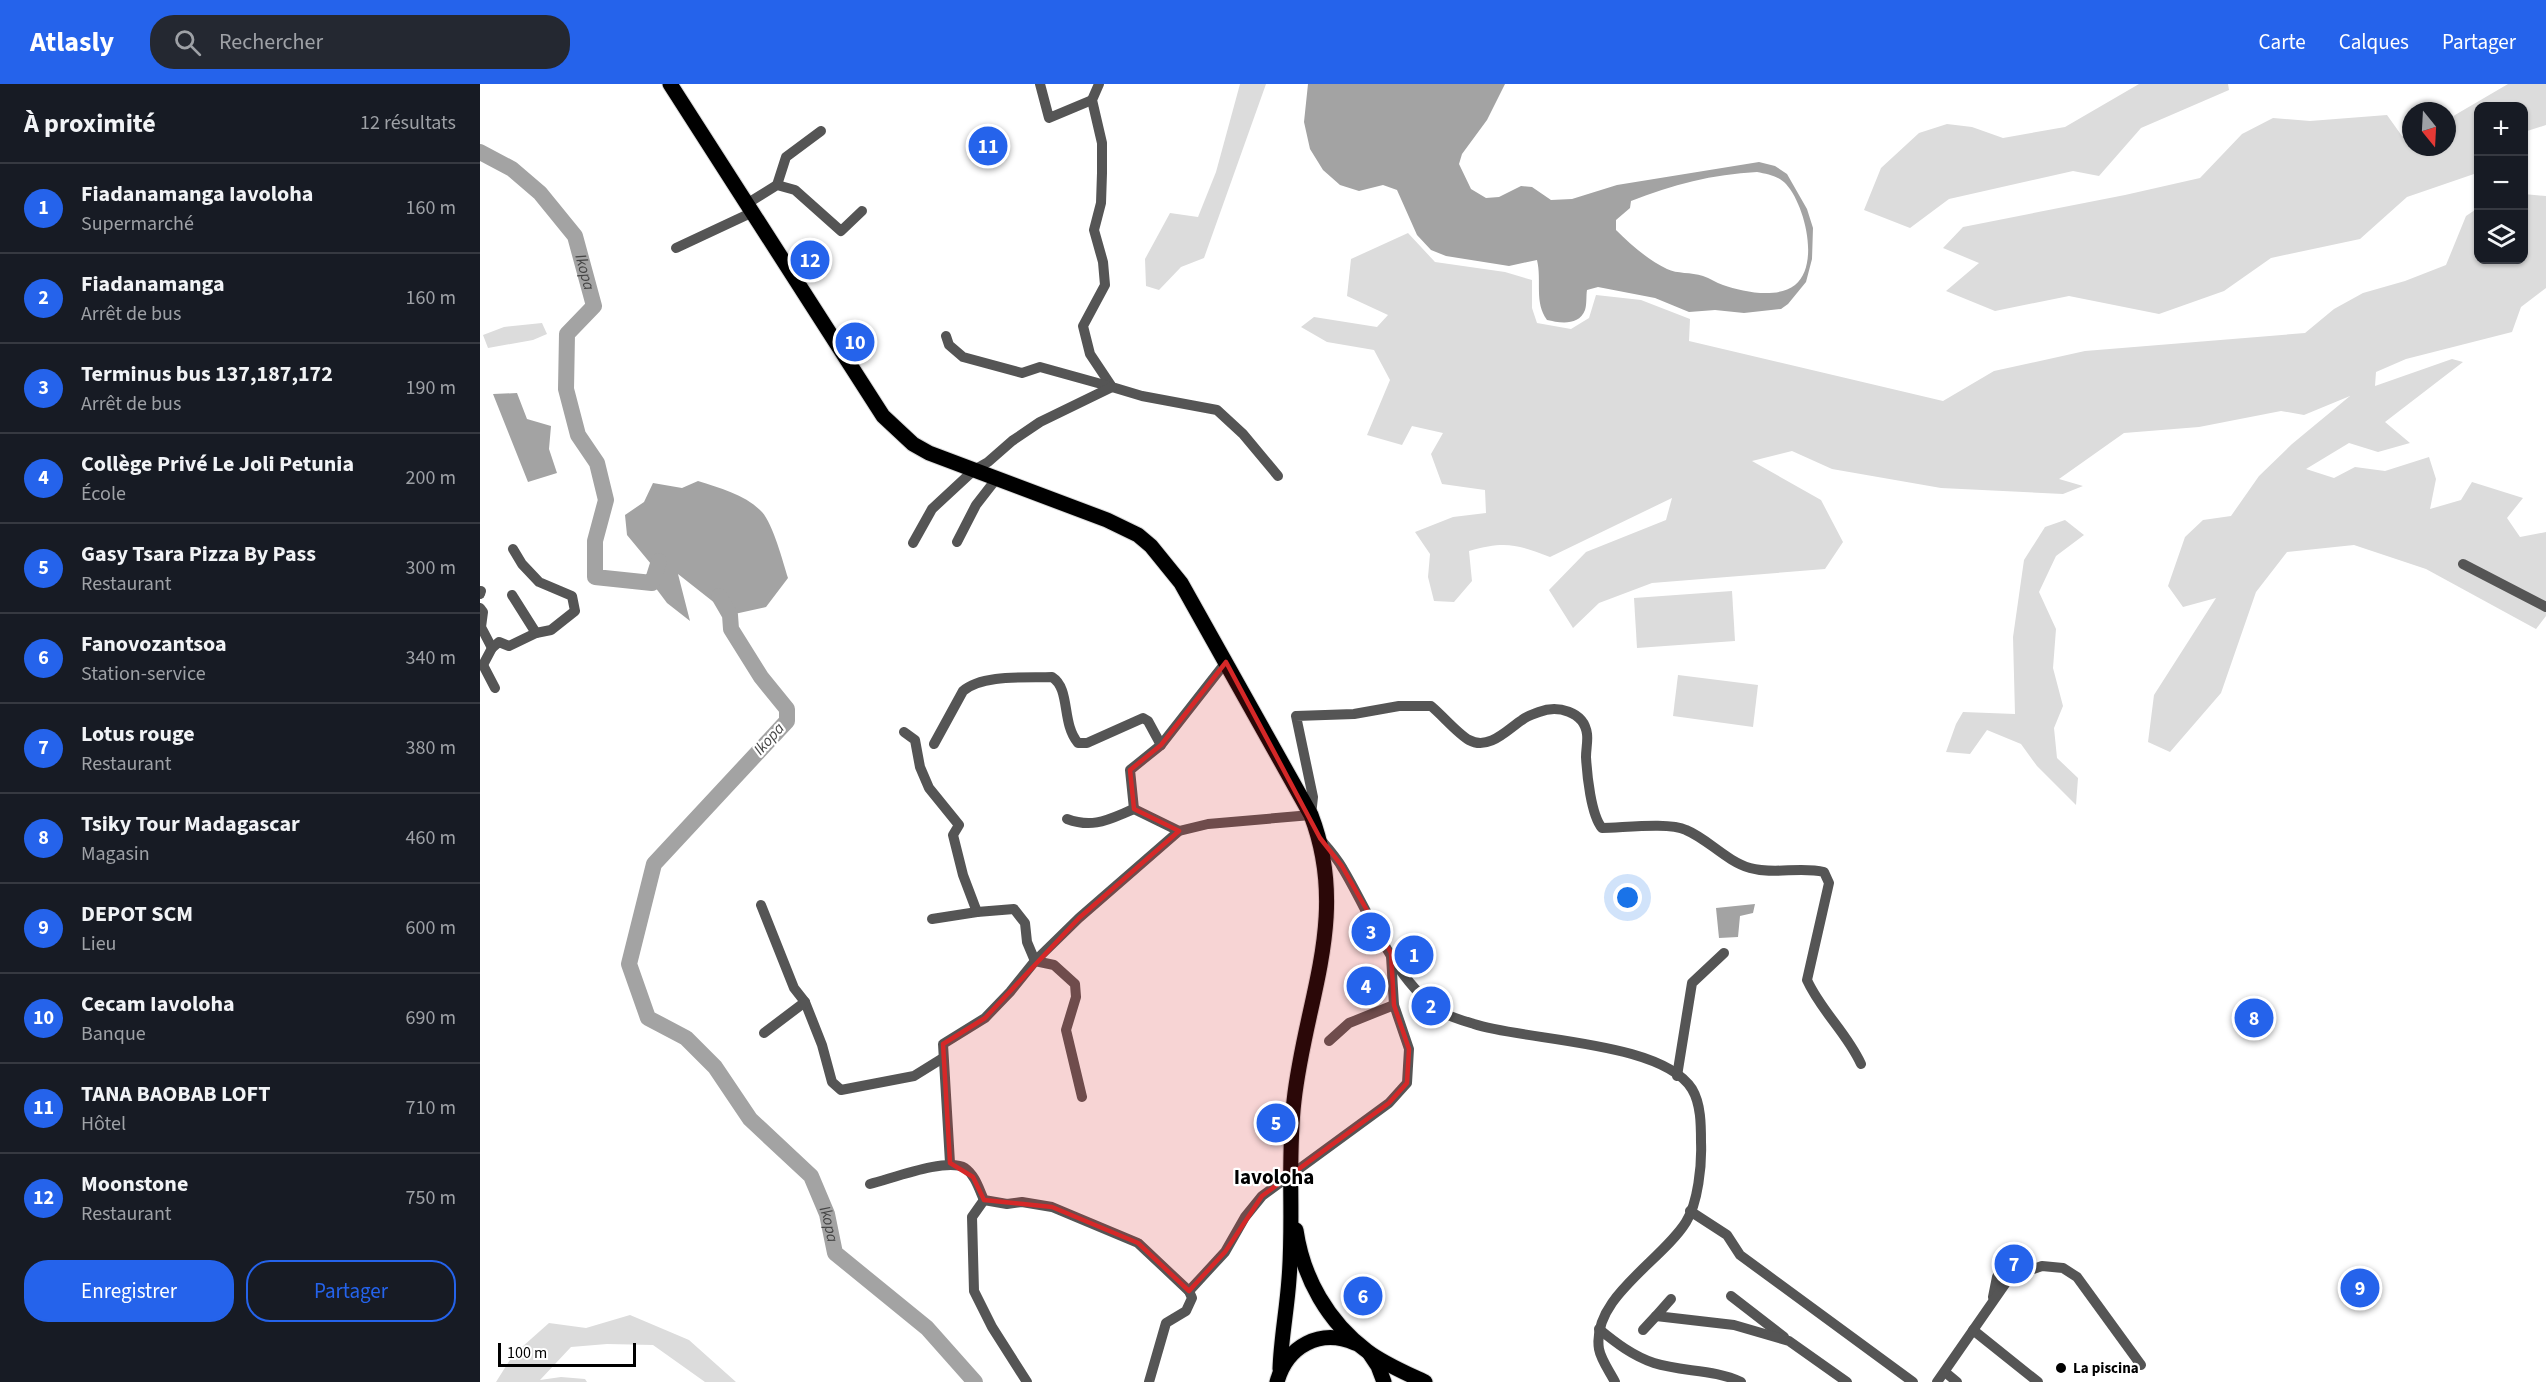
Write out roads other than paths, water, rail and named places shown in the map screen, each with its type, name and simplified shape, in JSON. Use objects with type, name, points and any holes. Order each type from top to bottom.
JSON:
[{"type":"main road","points":[[670,84],[883,416],[913,444],[974,470],[1107,520],[1145,541],[1172,569],[1311,815],[1325,856],[1328,889],[1324,952],[1294,1101],[1289,1279],[1278,1376]]},
{"type":"main road","points":[[1291,1183],[1298,1242],[1318,1295],[1329,1315],[1378,1366],[1384,1382]]},
{"type":"main road","points":[[1278,1376],[1296,1349],[1320,1338],[1338,1338],[1425,1382]]},
{"type":"street","points":[[1040,84],[1049,118],[1092,100]]},
{"type":"street","points":[[1099,84],[1092,100],[1102,143],[1101,203],[1094,230],[1104,262],[1105,285],[1083,326],[1090,354],[1112,387]]},
{"type":"street","points":[[676,248],[750,207],[777,185],[786,157],[821,131]]},
{"type":"street","points":[[777,185],[795,190],[841,231],[862,211]]},
{"type":"street","points":[[946,336],[949,345],[963,357],[1022,373],[1040,367],[1142,396],[1217,410],[1243,434],[1278,476]]},
{"type":"street","points":[[913,543],[932,509],[974,470],[1040,422],[1112,387]]},
{"type":"street","points":[[957,542],[976,505],[997,478]]},
{"type":"street","points":[[495,688],[482,665],[492,648],[499,642],[509,646],[536,633],[551,630],[575,610],[572,596],[539,582],[522,564],[513,549]]},
{"type":"street","points":[[2463,564],[2546,607]]},
{"type":"street","points":[[512,595],[536,633]]},
{"type":"street","points":[[480,608],[483,612],[481,627],[492,648]]},
{"type":"street","points":[[1134,809],[1130,771],[1161,745],[1226,662]]},
{"type":"street","points":[[934,744],[963,691],[970,685],[985,681],[1052,677],[1058,681],[1063,690],[1066,722],[1078,743],[1095,740],[1143,718],[1148,721],[1161,745]]},
{"type":"street","points":[[950,1163],[943,1044],[985,1018],[1035,961],[1079,918],[1179,831],[1208,824],[1311,815],[1312,797],[1296,716],[1354,714],[1399,706],[1431,706],[1470,741],[1484,742],[1497,739],[1524,718],[1545,710],[1557,708],[1570,712],[1581,721],[1587,732],[1586,759],[1596,820],[1602,828],[1632,826],[1685,829],[1749,867],[1771,870],[1811,869],[1824,873],[1829,884],[1808,980],[1825,1011],[1852,1045],[1861,1065]]},
{"type":"street","points":[[904,732],[915,740],[920,767],[929,788],[959,825],[953,835],[963,875],[977,912]]},
{"type":"street","points":[[1068,819],[1082,824],[1098,823],[1134,809],[1179,831]]},
{"type":"street","points":[[1320,838],[1342,866],[1405,976],[1444,1012],[1475,1025],[1523,1035],[1589,1044],[1635,1055],[1663,1066],[1692,1088],[1698,1104],[1701,1127],[1699,1174],[1690,1211],[1686,1222],[1616,1297],[1599,1329],[1599,1351],[1615,1382]]},
{"type":"street","points":[[761,905],[794,987],[805,1002],[822,1045],[832,1082],[841,1090],[915,1076],[944,1059]]},
{"type":"street","points":[[932,919],[1014,909],[1025,923],[1027,942],[1035,961]]},
{"type":"street","points":[[1189,1291],[1226,1252],[1245,1217],[1262,1196],[1291,1183],[1389,1103],[1407,1083],[1409,1049],[1394,1005],[1391,953]]},
{"type":"street","points":[[1677,1076],[1692,983],[1724,953]]},
{"type":"street","points":[[1035,961],[1054,965],[1075,984],[1076,997],[1066,1030],[1082,1097]]},
{"type":"street","points":[[764,1033],[805,1002]]},
{"type":"street","points":[[1329,1041],[1349,1023],[1394,1005]]},
{"type":"street","points":[[870,1184],[950,1163],[964,1168],[974,1177],[984,1200]]},
{"type":"street","points":[[984,1200],[1007,1204],[1022,1202],[1052,1207],[1138,1243],[1189,1291],[1192,1298],[1186,1311],[1166,1323],[1149,1382]]},
{"type":"street","points":[[984,1200],[972,1217],[974,1291],[992,1327],[1027,1382]]},
{"type":"street","points":[[1690,1211],[1727,1235],[1740,1255],[1913,1382]]},
{"type":"street","points":[[1992,1304],[1997,1277],[2012,1251]]},
{"type":"street","points":[[1937,1382],[2010,1277],[2042,1266],[2063,1268],[2078,1277],[2141,1365]]},
{"type":"street","points":[[1731,1296],[1789,1341],[1848,1382]]},
{"type":"street","points":[[1643,1330],[1671,1299]]},
{"type":"street","points":[[1656,1316],[1734,1325],[1789,1341]]},
{"type":"street","points":[[1599,1329],[1623,1349],[1654,1363],[1729,1377],[1741,1382]]},
{"type":"street","points":[[1973,1330],[2038,1382]]},
{"type":"street","points":[[1945,1372],[1957,1382]]},
{"type":"waterway","name":"Ikopa","points":[[480,152],[512,169],[540,193],[575,236],[594,306],[567,334],[566,389],[578,435],[597,463],[606,500],[595,541],[595,577],[652,583],[659,561]]},
{"type":"waterway","name":"Ikopa","points":[[719,596],[730,615],[731,629],[761,677],[787,709],[787,721],[654,864],[629,964],[648,1018],[686,1038],[715,1067],[750,1119],[811,1176],[827,1214],[835,1253],[927,1328],[975,1382]]},
{"type":"place","name":"TANA BAOBAB LOFT","points":[[988,146]]},
{"type":"place","name":"Moonstone","points":[[810,260]]},
{"type":"place","name":"Cecam Iavoloha","points":[[855,342]]},
{"type":"place","name":"Terminus bus 137,187,172","points":[[1371,932]]},
{"type":"place","name":"Fiadanamanga Iavoloha","points":[[1414,955]]},
{"type":"place","name":"Collège Privé Le Joli Petunia","points":[[1366,986]]},
{"type":"place","name":"Fiadanamanga","points":[[1431,1006]]},
{"type":"place","name":"Tsiky Tour Madagascar","points":[[2254,1018]]},
{"type":"place","name":"Gasy Tsara Pizza By Pass","points":[[1276,1123]]},
{"type":"place","name":"Lotus rouge","points":[[2014,1264]]},
{"type":"place","name":"DEPOT SCM","points":[[2360,1288]]},
{"type":"place","name":"Fanovozantsoa","points":[[1363,1296]]},
{"type":"place","name":"La piscina","points":[[2061,1368]]},
{"type":"district","name":"Iavoloha","points":[[1274,1177]]}]
